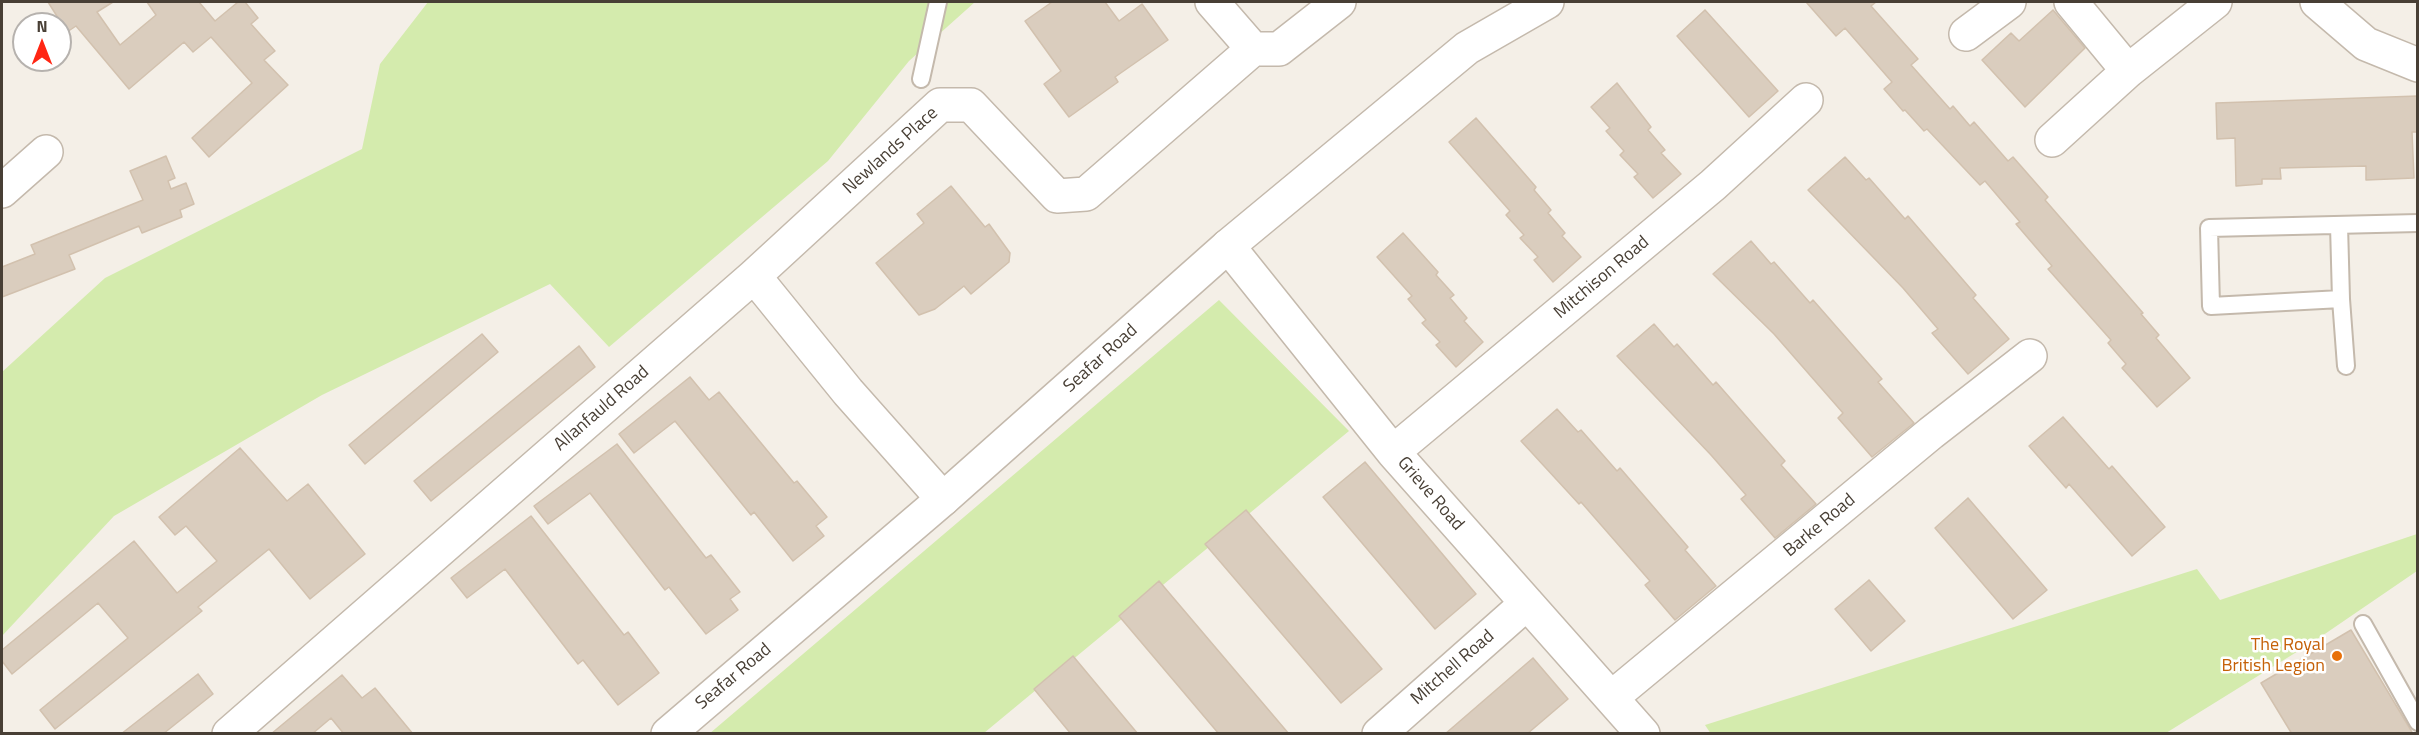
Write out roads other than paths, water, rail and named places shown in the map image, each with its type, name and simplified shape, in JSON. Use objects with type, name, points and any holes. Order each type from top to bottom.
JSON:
[{"type":"street","points":[[1212,2],[1253,49],[1279,49],[1339,2]]},
{"type":"street","name":"Seafar Road","points":[[668,734],[943,500],[1228,246],[1467,48],[1547,2]]},
{"type":"street","points":[[1966,34],[2010,2]]},
{"type":"street","points":[[2071,2],[2128,71]]},
{"type":"street","points":[[2052,140],[2128,71],[2215,2]]},
{"type":"street","points":[[2317,2],[2366,44],[2418,65]]},
{"type":"street","name":"Newlands Place","points":[[754,276],[940,105],[971,105],[1057,196],[1086,194],[1253,49]]},
{"type":"street","name":"Mitchison Road","points":[[1393,452],[1713,185],[1806,100]]},
{"type":"street","points":[[2,191],[46,152]]},
{"type":"street","name":"Grieve Road","points":[[1228,246],[1393,452],[1643,734]]},
{"type":"street","points":[[754,276],[848,392],[943,500]]},
{"type":"street","name":"Allanfauld Road","points":[[229,734],[754,276]]},
{"type":"street","name":"Barke Road","points":[[1611,698],[1931,433],[2030,356]]},
{"type":"street","name":"Mitchell Road","points":[[1379,734],[1527,603]]},
{"type":"lane","points":[[921,80],[938,2]]},
{"type":"lane","points":[[2341,299],[2211,306],[2210,228],[2418,223]]},
{"type":"lane","points":[[2339,225],[2346,366]]},
{"type":"lane","points":[[2363,624],[2418,722]]},
{"type":"place","name":"The Royal British Legion","points":[[2337,656]]}]
